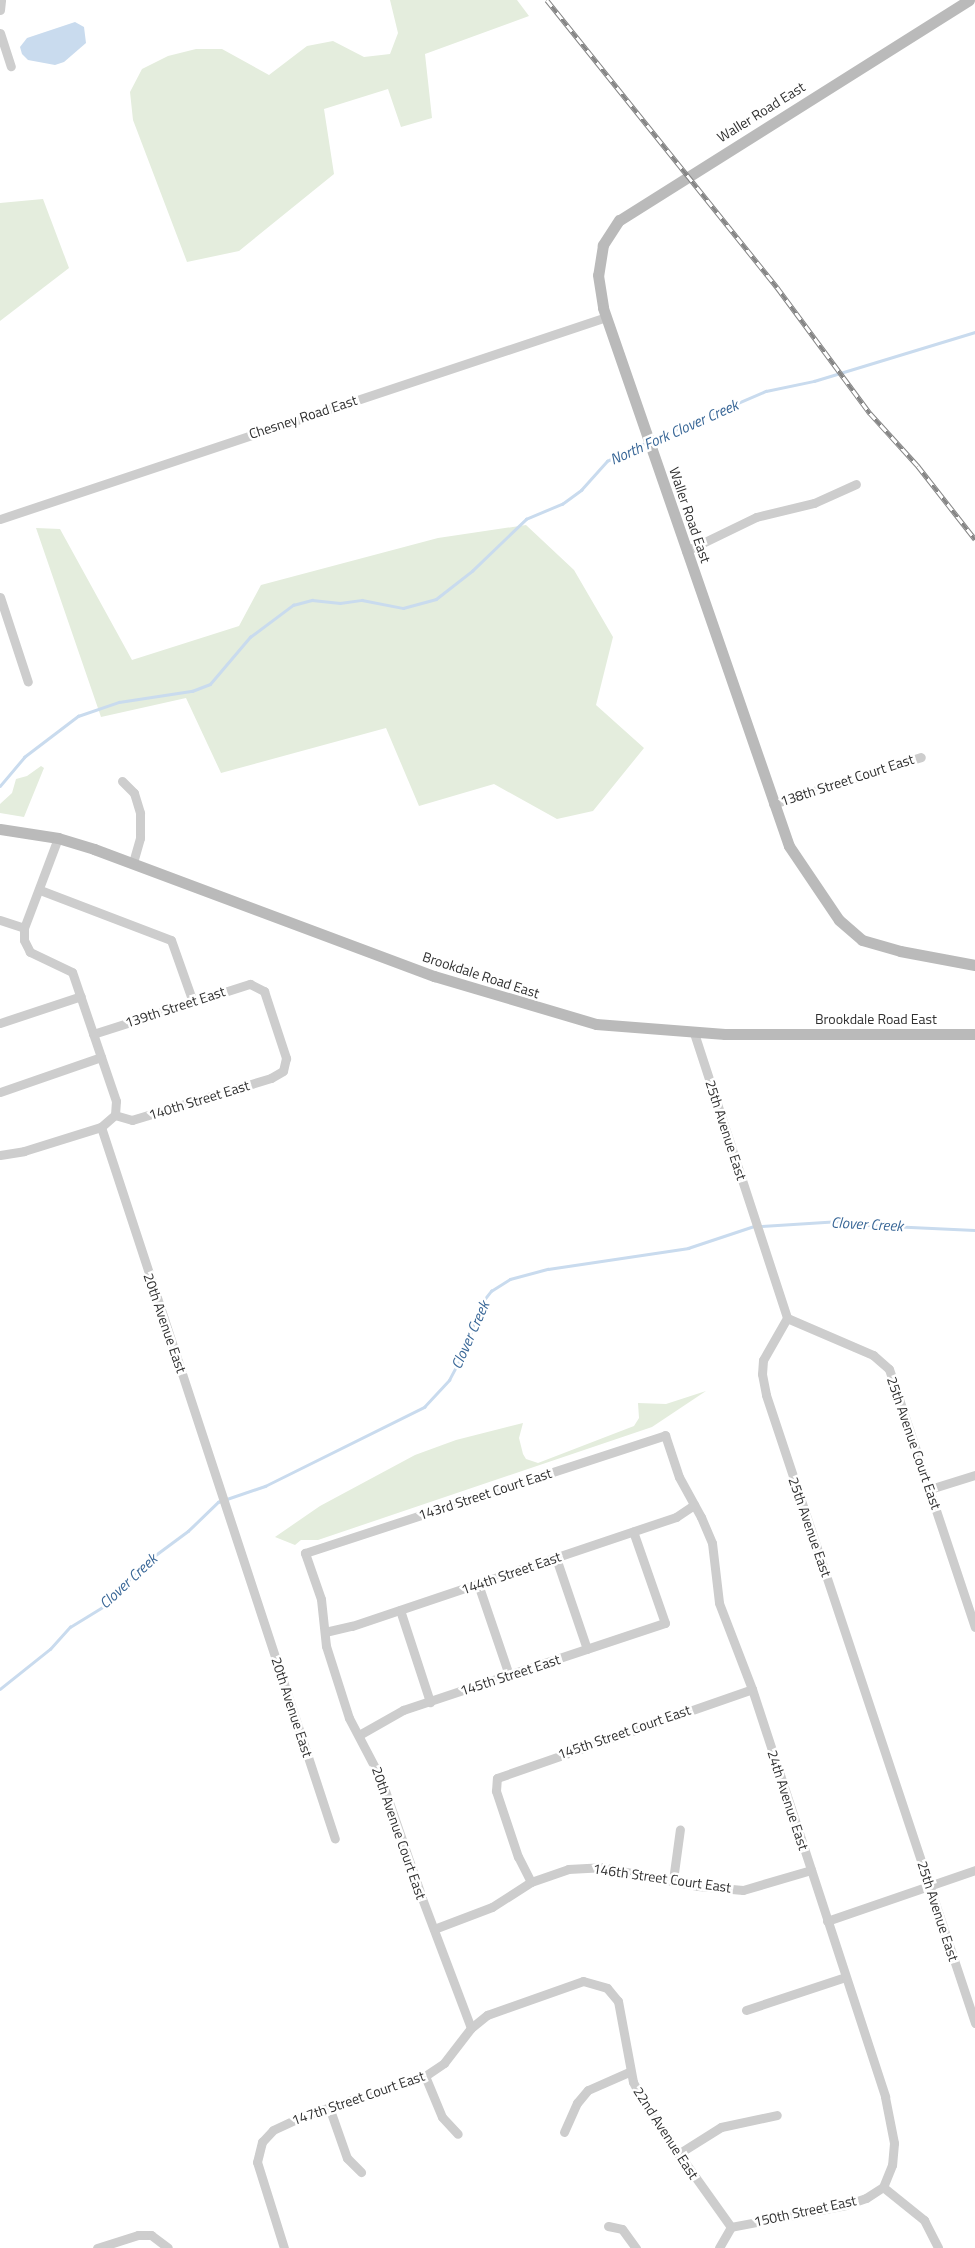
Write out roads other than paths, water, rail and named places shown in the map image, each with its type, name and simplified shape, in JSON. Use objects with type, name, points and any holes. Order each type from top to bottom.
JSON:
[{"type":"street","points":[[0,10],[1,0]]},
{"type":"street","name":"Waller Road East","points":[[969,0],[619,220],[604,245],[598,267],[598,286],[606,317],[773,804],[797,861],[839,920],[852,932],[878,946],[975,965]]},
{"type":"street","points":[[0,33],[11,66]]},
{"type":"street","name":"Chesney Road East","points":[[0,519],[606,317]]},
{"type":"street","points":[[686,551],[756,517],[814,503],[856,484]]},
{"type":"street","points":[[0,597],[28,682]]},
{"type":"street","name":"138th Street Court East","points":[[773,804],[921,756]]},
{"type":"street","points":[[122,781],[134,793],[140,813],[140,838],[133,864]]},
{"type":"street","name":"Brookdale Road East","points":[[0,829],[58,838],[374,954],[512,1001],[610,1026],[694,1033],[975,1034]]},
{"type":"street","points":[[0,1155],[24,1152],[101,1127],[115,1115],[116,1101],[81,996],[69,969],[27,949],[24,928],[40,890],[58,838]]},
{"type":"street","points":[[40,890],[171,940],[193,1002]]},
{"type":"street","points":[[0,920],[24,928]]},
{"type":"street","name":"139th Street East","points":[[93,1034],[246,984],[264,991],[286,1058],[283,1071]]},
{"type":"street","points":[[0,1023],[81,996]]},
{"type":"street","name":"25th Avenue East","points":[[694,1033],[787,1318],[763,1360],[764,1388],[975,2023]]},
{"type":"street","points":[[0,1092],[101,1057]]},
{"type":"street","name":"140th Street East","points":[[115,1115],[132,1120],[271,1078],[283,1071]]},
{"type":"street","name":"20th Avenue East","points":[[101,1127],[335,1840]]},
{"type":"street","name":"25th Avenue Court East","points":[[787,1318],[873,1355],[885,1364],[930,1489],[975,1626]]},
{"type":"street","name":"24th Avenue East","points":[[665,1435],[679,1478],[712,1543],[719,1603],[752,1690],[889,2108],[894,2143],[889,2170],[883,2187]]},
{"type":"street","name":"143rd Street Court East","points":[[305,1553],[665,1435]]},
{"type":"street","points":[[930,1489],[975,1475]]},
{"type":"street","name":"144th Street East","points":[[325,1632],[400,1610],[633,1532],[676,1517],[694,1505]]},
{"type":"street","name":"145th Street East","points":[[359,1735],[391,1716],[665,1623],[633,1532]]},
{"type":"street","name":"20th Avenue Court East","points":[[305,1553],[322,1599],[326,1646],[349,1718],[381,1779],[434,1929],[472,2028]]},
{"type":"street","points":[[556,1558],[587,1649]]},
{"type":"street","points":[[478,1584],[509,1675]]},
{"type":"street","points":[[400,1610],[430,1702]]},
{"type":"street","name":"145th Street Court East","points":[[531,1882],[518,1857],[496,1791],[497,1778],[752,1690]]},
{"type":"street","points":[[673,1880],[680,1830]]},
{"type":"street","name":"146th Street Court East","points":[[434,1929],[492,1907],[531,1882],[552,1873],[588,1867],[743,1890],[811,1870]]},
{"type":"street","points":[[827,1921],[975,1870]]},
{"type":"street","points":[[746,2010],[845,1977]]},
{"type":"street","name":"147th Street Court East","points":[[284,2248],[258,2156],[262,2142],[282,2124],[425,2076],[444,2062],[472,2028],[502,2009],[583,1981],[607,1988],[618,2001]]},
{"type":"street","name":"22nd Avenue East","points":[[618,2001],[629,2072],[649,2112],[731,2227]]},
{"type":"street","points":[[564,2132],[576,2103],[588,2090],[629,2072]]},
{"type":"street","points":[[425,2076],[442,2117],[458,2134]]},
{"type":"street","points":[[329,2107],[347,2158],[362,2172]]},
{"type":"street","points":[[678,2154],[721,2127],[777,2115]]},
{"type":"street","points":[[883,2187],[924,2220],[938,2248]]},
{"type":"street","name":"150th Street East","points":[[731,2227],[846,2205],[883,2187]]},
{"type":"street","points":[[608,2226],[622,2229],[636,2248]]},
{"type":"street","points":[[719,2248],[731,2227]]},
{"type":"street","points":[[97,2248],[138,2235],[152,2235],[168,2248]]},
{"type":"water","points":[[75,22],[84,27],[86,43],[64,62],[55,65],[28,60],[22,54],[20,47],[27,38]]},
{"type":"waterway","name":"North Fork Clover Creek","points":[[652,440],[766,391],[814,381],[975,332]]},
{"type":"waterway","name":"North Fork Clover Creek","points":[[0,786],[24,757],[78,716],[119,702],[192,691],[210,684],[250,637],[293,605],[312,600],[340,603],[362,600],[403,608],[436,599],[472,571],[526,519],[562,504],[581,490],[607,461],[645,443]]},
{"type":"waterway","name":"Clover Creek","points":[[760,1226],[840,1221],[868,1225],[975,1230]]},
{"type":"waterway","name":"Clover Creek","points":[[0,1689],[50,1649],[70,1627],[106,1605],[142,1565],[188,1531],[218,1502],[265,1486],[424,1407],[449,1380],[465,1350],[480,1305],[491,1291],[510,1279],[548,1269],[688,1248],[754,1226]]},
{"type":"railway","points":[[547,0],[777,287],[870,413],[918,466],[975,539]]}]
